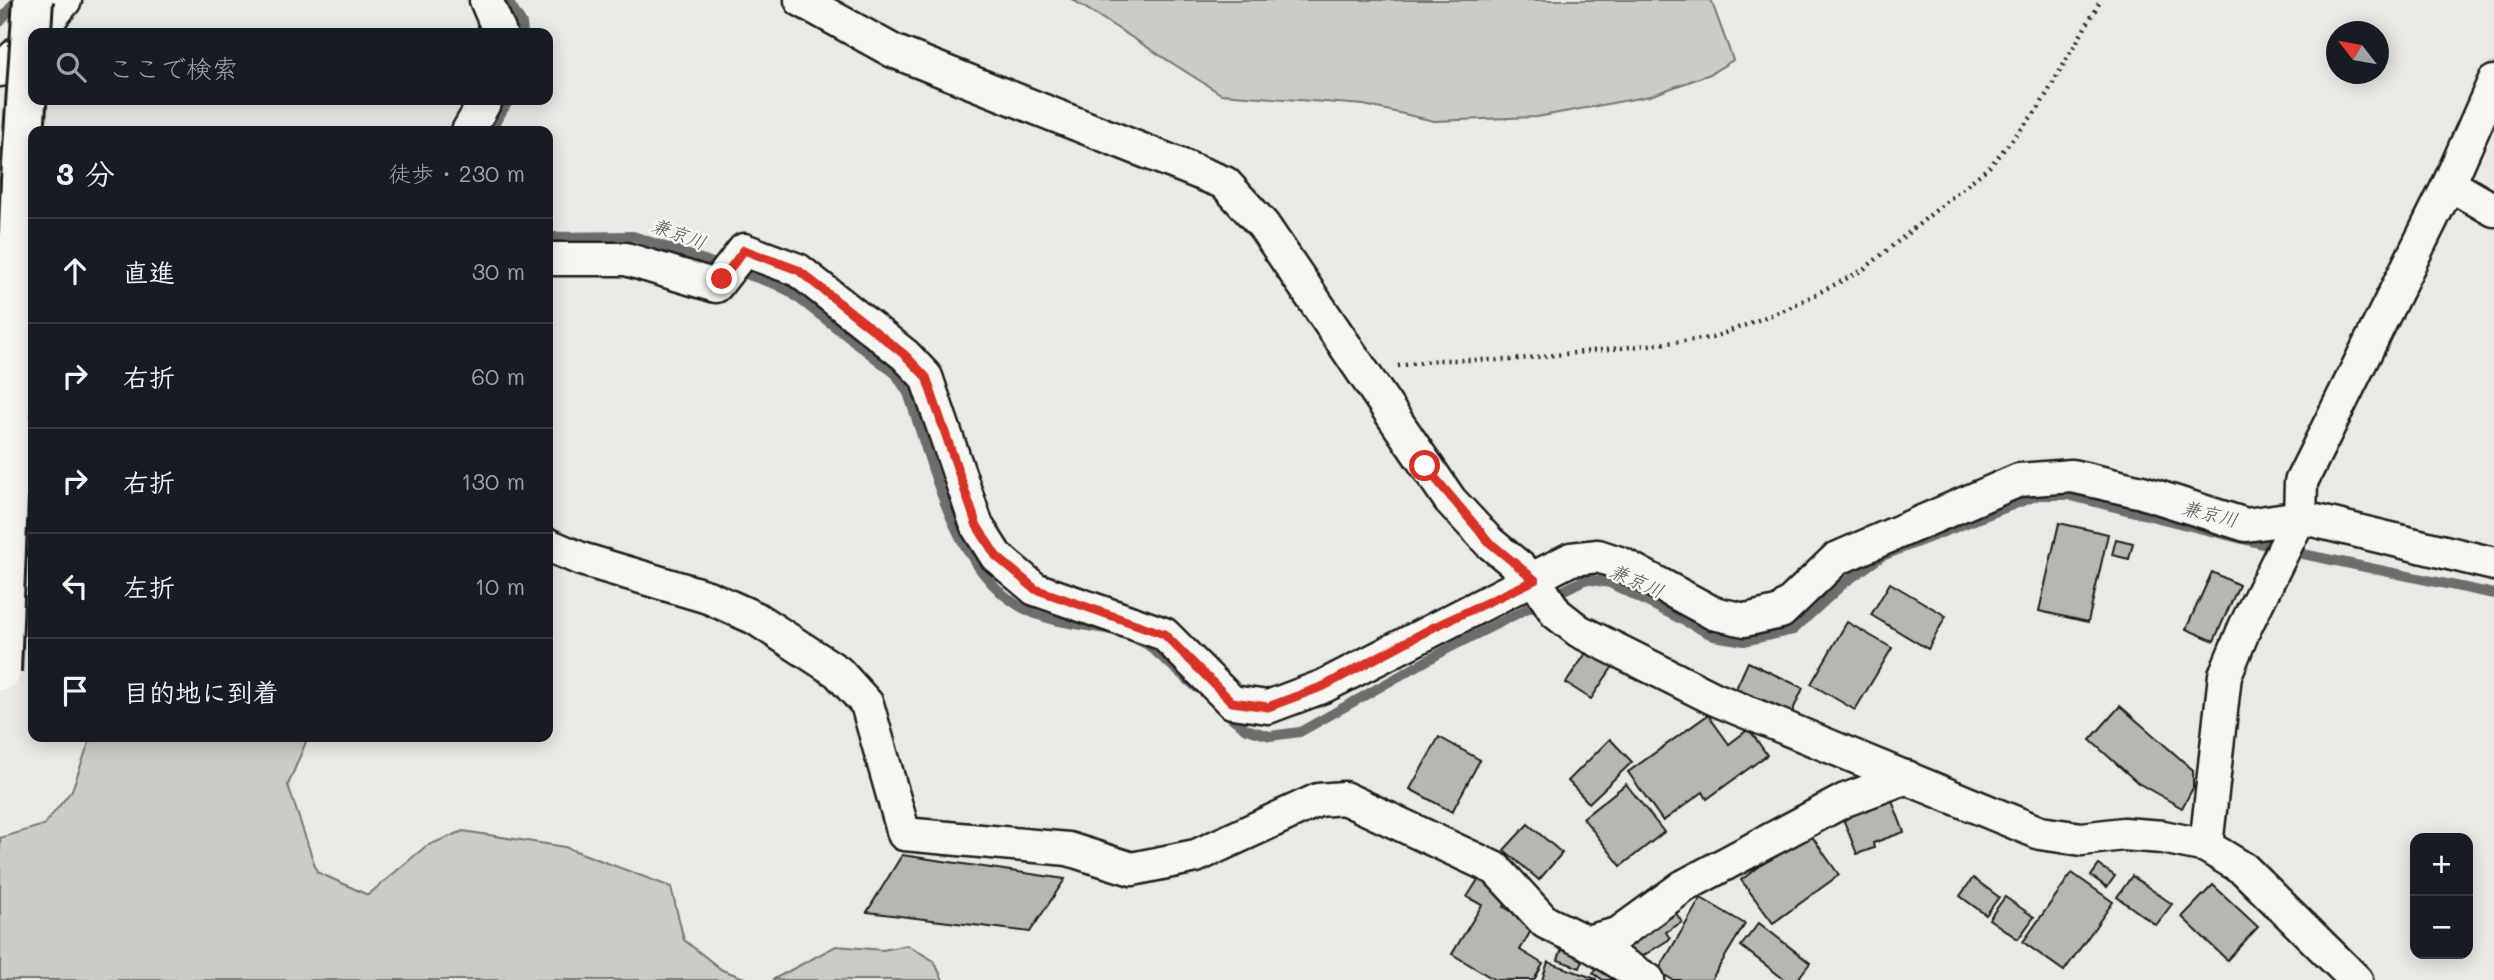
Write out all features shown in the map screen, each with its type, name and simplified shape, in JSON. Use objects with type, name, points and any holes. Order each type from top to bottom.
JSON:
[{"type":"highway","points":[[0,216],[13,0]]},
{"type":"highway","points":[[31,28],[33,0]]},
{"type":"highway","points":[[1,671],[21,180],[28,75]]},
{"type":"street","points":[[42,28],[65,0]]},
{"type":"street","points":[[486,0],[498,28]]},
{"type":"street","points":[[802,0],[893,51],[1224,183],[1263,225],[1450,500],[1579,631],[1715,699],[1819,745],[1907,777],[2040,833],[2082,839],[2123,834],[2206,846],[2244,869],[2356,980]]},
{"type":"street","points":[[0,70],[28,44]]},
{"type":"street","points":[[2206,846],[2225,675],[2296,524],[2301,482],[2449,184],[2494,82]]},
{"type":"street","points":[[471,126],[483,105]]},
{"type":"street","points":[[2449,184],[2494,210]]},
{"type":"street","points":[[0,216],[28,239]]},
{"type":"street","points":[[553,259],[626,259],[716,286],[744,250],[798,270],[905,355],[926,377],[977,526],[996,556],[1035,589],[1164,634],[1232,702],[1268,707],[1324,686],[1434,627],[1543,593],[1571,559],[1598,556],[1622,564],[1713,613],[1745,620],[1781,612],[1836,559],[2019,480],[2042,476],[2072,476],[2143,492],[2246,525],[2296,524],[2494,564]]},
{"type":"street","points":[[553,547],[580,559],[708,597],[755,618],[838,672],[867,704],[904,834],[1068,849],[1132,869],[1196,856],[1318,800],[1344,798],[1496,869],[1545,922],[1586,942],[1648,980]]},
{"type":"street","points":[[1586,942],[1618,934],[1684,886],[1845,800],[1907,777]]},
{"type":"path","points":[[1362,371],[1437,360],[1510,360],[1712,338],[1790,308],[1863,270],[1990,166],[2038,108],[2101,0]]},
{"type":"shaded area","points":[[1073,0],[1711,0],[1733,60],[1710,74],[1650,96],[1537,117],[1434,121],[1364,105],[1221,94]]},
{"type":"shaded area","points":[[89,742],[306,742],[288,785],[317,872],[368,895],[426,846],[463,831],[565,847],[671,887],[684,940],[722,970],[750,980],[0,980],[0,838],[44,825],[72,790]]},
{"type":"shaded area","points":[[907,945],[934,961],[943,980],[772,980],[836,946],[883,950]]},
{"type":"building","points":[[2059,523],[2108,534],[2088,622],[2039,611]]},
{"type":"building","points":[[2116,539],[2133,543],[2129,559],[2112,555]]},
{"type":"building","points":[[2212,572],[2239,585],[2214,641],[2186,629]]},
{"type":"building","points":[[1890,583],[1946,616],[1928,649],[1871,615]]},
{"type":"building","points":[[1847,622],[1892,648],[1855,710],[1811,684]]},
{"type":"building","points":[[1588,650],[1613,666],[1591,699],[1566,683]]},
{"type":"building","points":[[1748,662],[1803,688],[1789,719],[1734,693]]},
{"type":"building","points":[[2120,706],[2193,770],[2193,788],[2182,808],[2138,783],[2090,740]]},
{"type":"building","points":[[1708,715],[1729,744],[1749,729],[1767,755],[1707,799],[1703,792],[1663,821],[1628,772]]},
{"type":"building","points":[[1439,737],[1480,760],[1452,812],[1410,789]]},
{"type":"building","points":[[1610,739],[1632,762],[1589,803],[1568,781]]},
{"type":"building","points":[[1626,784],[1664,832],[1621,866],[1583,818]]},
{"type":"building","points":[[1891,798],[1904,832],[1873,843],[1874,848],[1857,854],[1842,816]]},
{"type":"building","points":[[1528,824],[1562,853],[1539,880],[1504,850]]},
{"type":"building","points":[[1808,831],[1839,875],[1773,923],[1741,880]]},
{"type":"building","points":[[902,855],[1065,879],[1030,932],[867,912]]},
{"type":"building","points":[[2099,865],[2115,876],[2107,887],[2091,876]]},
{"type":"building","points":[[2072,873],[2113,902],[2064,971],[2023,942]]},
{"type":"building","points":[[2132,876],[2172,904],[2156,925],[2117,897]]},
{"type":"building","points":[[1479,878],[1510,896],[1504,907],[1534,925],[1520,950],[1543,964],[1534,980],[1495,980],[1452,954],[1482,905],[1467,897]]},
{"type":"building","points":[[1973,878],[1999,897],[1986,915],[1960,896]]},
{"type":"building","points":[[2213,885],[2258,927],[2227,960],[2182,917]]},
{"type":"building","points":[[2005,897],[2034,917],[2018,939],[1989,919]]},
{"type":"building","points":[[1701,898],[1745,924],[1711,980],[1673,980],[1658,971]]},
{"type":"building","points":[[1673,909],[1682,922],[1666,932],[1670,939],[1633,962],[1621,943]]},
{"type":"building","points":[[1759,923],[1810,963],[1797,980],[1785,980],[1741,946]]},
{"type":"building","points":[[1563,946],[1585,954],[1580,968],[1558,960]]},
{"type":"building","points":[[1548,962],[1596,979],[1596,980],[1542,980]]},
{"type":"building","points":[[1602,962],[1628,980],[1603,980],[1593,973]]},
{"type":"waterway","name":"兼京川","points":[[0,22],[16,0]]},
{"type":"waterway","name":"兼京川","points":[[507,0],[522,28]]},
{"type":"waterway","name":"兼京川","points":[[493,126],[506,105]]},
{"type":"waterway","name":"兼京川","points":[[553,237],[633,236],[789,291],[896,374],[908,393],[951,518],[966,548],[985,575],[1007,597],[1033,613],[1111,630]]},
{"type":"waterway","name":"兼京川","points":[[1222,710],[1246,729],[1270,736],[1300,732],[1451,647],[1586,579],[1610,583],[1714,636],[1744,641],[1793,630],[1843,584],[1882,556],[2038,495],[2067,495],[2303,554],[2494,594]]},
{"type":"waterway","name":"兼京川","points":[[1136,639],[1148,645],[1197,688]]},
{"type":"route","points":[[722,279],[744,250],[798,270],[905,355],[926,377],[977,526],[996,556],[1035,589],[1164,634],[1232,702],[1268,707],[1324,686],[1434,627],[1535,580],[1489,542],[1450,500],[1425,466]]}]
